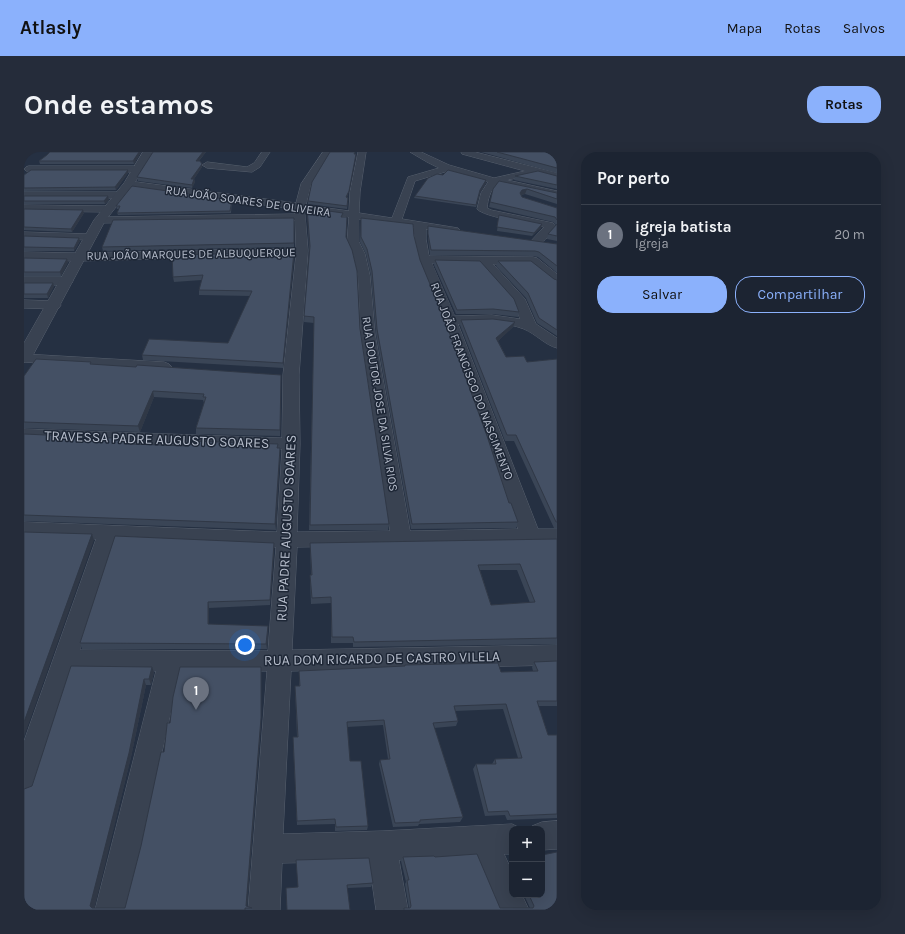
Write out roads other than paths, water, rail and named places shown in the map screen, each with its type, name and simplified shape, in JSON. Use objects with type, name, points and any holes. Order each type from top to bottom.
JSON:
[{"type":"street","points":[[206,166],[249,170],[257,165],[266,152]]},
{"type":"street","name":"RUA PADRE AUGUSTO SOARES","points":[[264,910],[287,540],[291,444],[283,375],[302,251],[301,213],[306,184],[326,152]]},
{"type":"street","name":"RUA DOUTOR JOSE DA SILVA RIOS","points":[[362,152],[355,192],[352,242],[360,254],[364,276],[368,334],[401,538]]},
{"type":"street","points":[[414,152],[448,168],[492,184],[523,198]]},
{"type":"street","points":[[471,153],[557,176]]},
{"type":"street","points":[[37,158],[28,173],[141,160]]},
{"type":"street","points":[[141,160],[129,183],[100,220],[24,357],[177,368]]},
{"type":"street","points":[[396,221],[411,180],[423,174],[448,168]]},
{"type":"street","points":[[536,171],[492,184],[484,196],[483,210],[543,223],[550,227],[532,241],[549,244]]},
{"type":"street","name":"RUA JOÃO SOARES DE OLIVEIRA","points":[[114,182],[196,188],[301,213],[353,216],[466,232]]},
{"type":"street","points":[[492,184],[557,194]]},
{"type":"street","points":[[24,195],[120,195]]},
{"type":"street","points":[[24,208],[108,209]]},
{"type":"street","points":[[100,220],[301,213]]},
{"type":"street","name":"RUA JOÃO FRANCISCO DO NASCIMENTO","points":[[420,225],[420,239],[424,259],[450,320],[531,536]]},
{"type":"street","points":[[24,235],[91,237]]},
{"type":"street","name":"RUA JOÃO MARQUES DE ALBUQUERQUE","points":[[24,256],[80,257],[302,251]]},
{"type":"street","points":[[424,259],[534,261],[557,280]]},
{"type":"street","points":[[483,260],[520,302],[530,327]]},
{"type":"street","points":[[24,281],[67,281]]},
{"type":"street","points":[[24,304],[54,305]]},
{"type":"street","points":[[450,320],[499,320],[530,327],[557,344]]},
{"type":"street","name":"TRAVESSA PADRE AUGUSTO SOARES","points":[[24,434],[291,444]]},
{"type":"street","points":[[24,529],[287,540],[557,536]]},
{"type":"street","points":[[24,780],[108,533]]},
{"type":"street","name":"RUA DOM RICARDO DE CASTRO VILELA","points":[[64,660],[279,661],[557,655]]},
{"type":"street","points":[[111,910],[170,661]]},
{"type":"street","points":[[545,836],[557,835]]},
{"type":"street","points":[[268,849],[382,846],[498,840],[513,910]]},
{"type":"street","points":[[382,846],[392,910]]},
{"type":"place","name":"igreja batista","points":[[196,710]]}]
